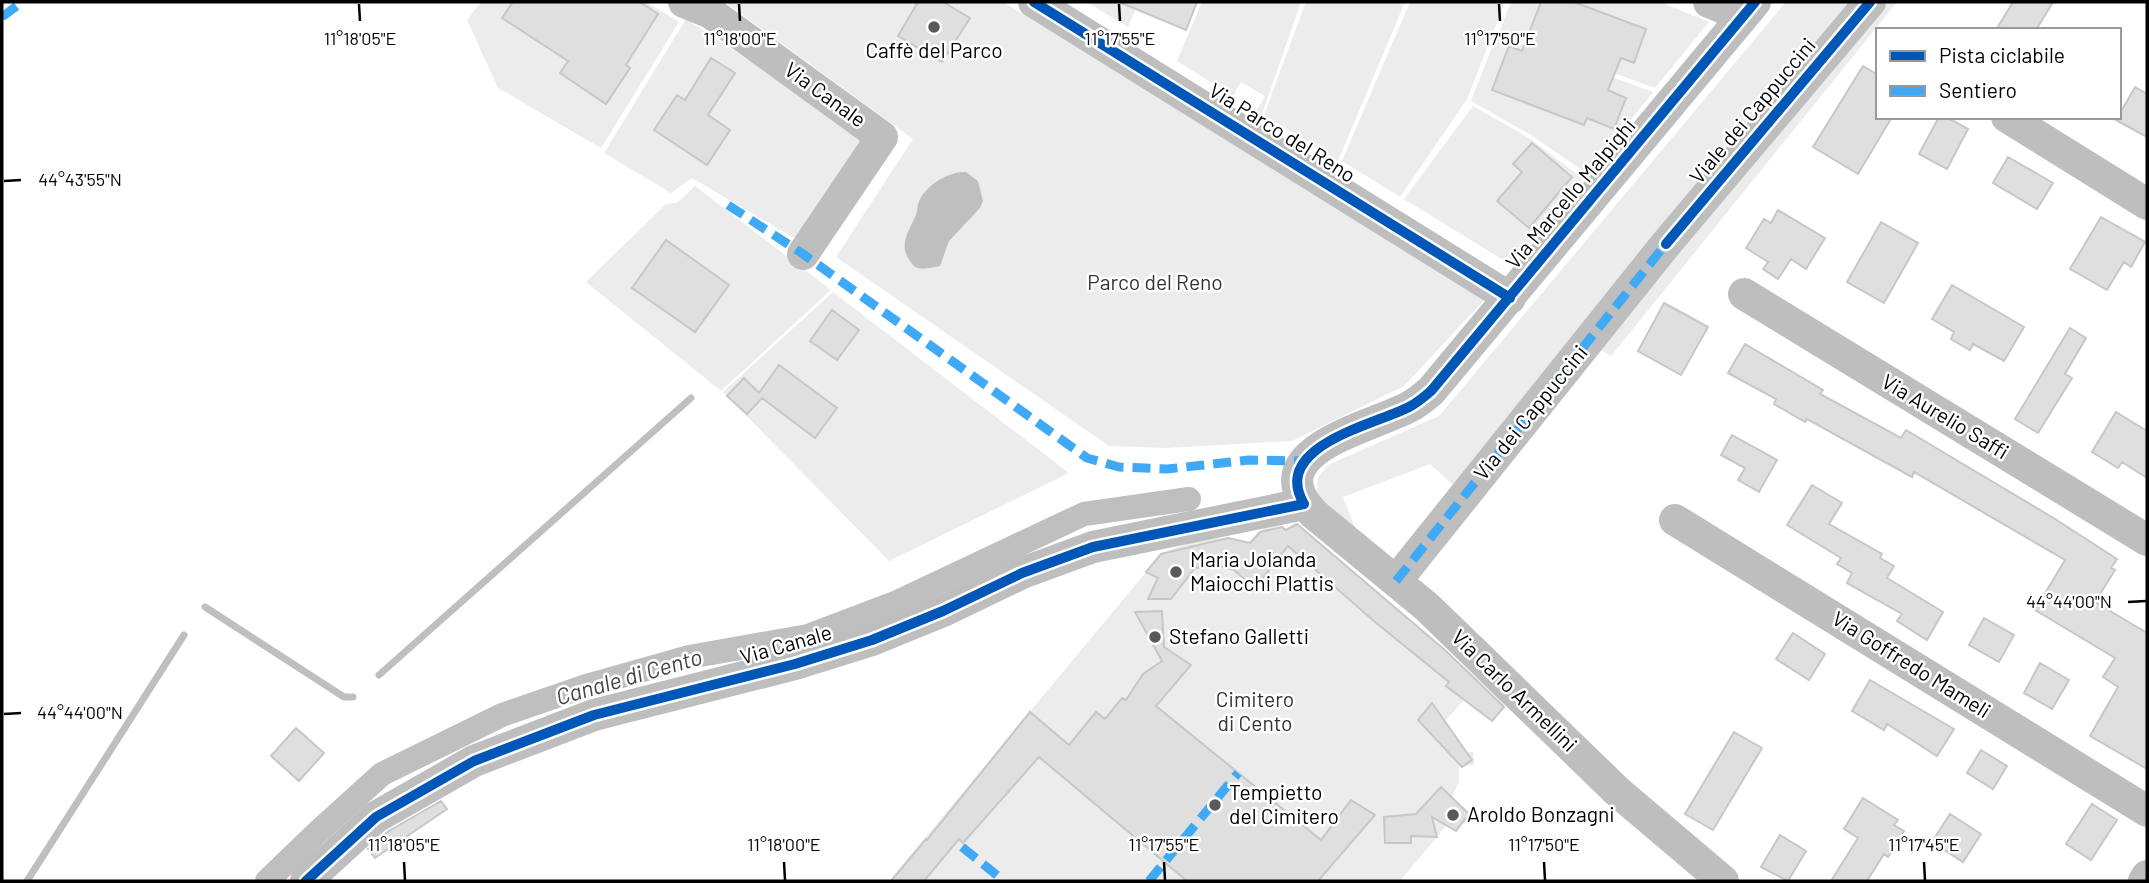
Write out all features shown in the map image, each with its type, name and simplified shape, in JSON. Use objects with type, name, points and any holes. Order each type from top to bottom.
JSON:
[{"type":"street","name":"Via Canale","points":[[684,2],[712,13],[882,137],[803,254]]},
{"type":"street","name":"Via Parco del Reno","points":[[1034,2],[1510,298]]},
{"type":"street","points":[[1709,2],[1749,9]]},
{"type":"street","name":"Viale dei Cappuccini","points":[[1665,244],[1870,2]]},
{"type":"street","name":"Via Marcello Malpighi","points":[[1304,504],[1299,494],[1298,478],[1311,453],[1327,442],[1409,407],[1431,391],[1749,9]]},
{"type":"street","points":[[2010,119],[2147,204]]},
{"type":"street","name":"Via dei Cappuccini","points":[[1396,581],[1665,244]]},
{"type":"street","name":"Via Aurelio Saffi","points":[[1744,294],[2147,540]]},
{"type":"street","name":"Via Canale","points":[[306,881],[376,817],[474,761],[594,716],[795,664],[872,640],[943,611],[1022,573],[1093,547],[1304,504]]},
{"type":"street","name":"Via Carlo Armellini","points":[[1304,504],[1466,643],[1618,792],[1723,881]]},
{"type":"street","name":"Via Goffredo Mameli","points":[[1675,520],[2147,811]]},
{"type":"street","points":[[2144,881],[2147,876]]},
{"type":"green space","points":[[481,2],[646,2],[679,22],[601,148],[498,88],[467,20]]},
{"type":"green space","name":"Parco del Reno","points":[[725,2],[1003,2],[1485,299],[1404,386],[1292,441],[1167,448],[1109,446],[836,257],[913,139]]},
{"type":"green space","points":[[1087,2],[1139,2],[1128,27]]},
{"type":"green space","points":[[1202,2],[1301,2],[1262,114],[1256,111],[1265,96],[1241,82],[1233,96],[1177,61]]},
{"type":"green space","points":[[1306,2],[1405,2],[1338,161],[1264,115]]},
{"type":"green space","points":[[1410,2],[1505,2],[1467,99],[1400,197],[1342,161]]},
{"type":"green space","points":[[1511,2],[1660,2],[1709,22],[1655,88],[1499,32]]},
{"type":"green space","points":[[1786,2],[1897,2],[1611,356],[1600,349],[1473,503],[1430,464],[1343,497],[1359,538],[1316,494],[1318,478],[1328,465],[1439,416]]},
{"type":"green space","points":[[686,19],[868,138],[796,239],[692,178],[671,193],[604,153]]},
{"type":"green space","points":[[1497,35],[1653,92],[1588,174],[1531,135],[1471,101]]},
{"type":"green space","points":[[1473,106],[1529,138],[1583,179],[1513,266],[1404,199]]},
{"type":"green space","points":[[695,186],[831,290],[721,391],[586,282],[666,204],[677,203]]},
{"type":"green space","points":[[833,292],[1069,473],[889,561],[723,392]]},
{"type":"green space","name":"Cimitero di Cento","points":[[1272,520],[1286,530],[1295,523],[1507,703],[1492,721],[1464,700],[1445,721],[1455,736],[1459,752],[1473,752],[1474,765],[1459,766],[1459,782],[1452,797],[1456,831],[1446,826],[1400,881],[889,881],[1161,554],[1204,540],[1224,539],[1249,543]]},
{"type":"shaded area","points":[[966,172],[978,181],[983,201],[980,208],[949,241],[940,266],[923,269],[915,267],[907,255],[905,244],[920,199],[928,188],[940,180]]},
{"type":"building","points":[[513,2],[640,2],[658,14],[626,65],[630,68],[606,104],[560,73],[568,61],[502,18]]},
{"type":"building","name":"Caffè del Parco","points":[[918,2],[943,2],[970,18],[942,62],[898,36]]},
{"type":"building","points":[[1119,2],[1197,2],[1186,30]]},
{"type":"building","points":[[1541,2],[1574,2],[1646,29],[1634,63],[1621,58],[1608,90],[1626,98],[1614,129],[1587,118],[1584,125],[1492,90],[1509,46],[1522,51]]},
{"type":"building","points":[[2013,2],[2053,2],[2037,28],[1997,28]]},
{"type":"building","points":[[711,58],[735,73],[708,115],[730,130],[707,165],[654,130],[677,95],[685,100]]},
{"type":"building","points":[[1863,66],[1876,74],[1876,119],[1891,119],[1858,174],[1813,147]]},
{"type":"building","points":[[2135,87],[2147,94],[2147,137],[2116,120],[2121,119],[2121,111]]},
{"type":"building","points":[[1938,119],[1950,119],[1968,129],[1947,169],[1919,154]]},
{"type":"building","points":[[1532,143],[1572,177],[1529,228],[1497,201],[1522,172],[1513,164]]},
{"type":"building","points":[[2008,157],[2053,183],[2037,209],[1993,183]]},
{"type":"building","points":[[1778,210],[1825,238],[1806,269],[1791,259],[1778,279],[1763,269],[1768,262],[1746,248],[1764,219],[1771,223]]},
{"type":"building","points":[[2101,217],[2145,242],[2131,267],[2124,262],[2107,290],[2070,269]]},
{"type":"building","points":[[1881,222],[1918,243],[1884,303],[1847,282]]},
{"type":"building","points":[[666,240],[729,285],[695,332],[632,288]]},
{"type":"building","points":[[1952,285],[2024,327],[2004,361],[1973,344],[1970,350],[1951,339],[1954,332],[1932,319]]},
{"type":"building","points":[[1664,303],[1708,327],[1681,375],[1638,351]]},
{"type":"building","points":[[832,310],[859,330],[837,360],[810,341]]},
{"type":"building","points":[[2070,328],[2086,338],[2065,374],[2072,378],[2038,433],[2015,419]]},
{"type":"building","points":[[1745,344],[1823,390],[1820,394],[1901,438],[1906,430],[2117,559],[2111,568],[2115,570],[2095,602],[2147,633],[2147,769],[2090,736],[2118,687],[2103,677],[2115,658],[2035,610],[2065,560],[1914,472],[1912,477],[1807,419],[1805,422],[1774,404],[1776,399],[1728,373]]},
{"type":"building","points":[[779,365],[837,408],[815,438],[762,398],[747,414],[727,396],[744,378],[759,393]]},
{"type":"building","points":[[2116,412],[2147,431],[2147,478],[2122,462],[2118,468],[2092,452]]},
{"type":"building","points":[[1732,435],[1777,460],[1759,492],[1738,480],[1745,468],[1721,455]]},
{"type":"building","points":[[1812,485],[1842,503],[1829,524],[1882,554],[1880,558],[1894,566],[1887,578],[1943,612],[1927,640],[1897,621],[1902,614],[1847,583],[1852,573],[1837,564],[1841,558],[1787,525]]},
{"type":"building","points":[[1297,524],[1446,651],[1504,707],[1492,721],[1446,686],[1449,682],[1288,546],[1255,588],[1234,570],[1223,567],[1195,568],[1171,599],[1148,599],[1158,578],[1146,572],[1161,554],[1228,538],[1250,543],[1260,532],[1282,527],[1286,530]]},
{"type":"building","points":[[1162,611],[1164,647],[1191,665],[1156,706],[1321,840],[1351,800],[1375,815],[1318,881],[1187,881],[1039,757],[963,843],[959,839],[924,881],[891,881],[1030,712],[1069,745],[1096,712],[1105,719],[1122,698],[1126,700],[1143,674],[1162,661],[1135,612]]},
{"type":"building","points":[[1984,618],[2014,635],[1999,662],[1969,645]]},
{"type":"building","points":[[1793,633],[1825,654],[1809,680],[1776,659]]},
{"type":"building","points":[[2040,663],[2069,680],[2052,709],[2024,693]]},
{"type":"building","points":[[1870,680],[1954,729],[1937,756],[1887,724],[1884,730],[1852,711]]},
{"type":"building","points":[[1432,703],[1472,760],[1462,767],[1418,720]]},
{"type":"building","points":[[296,728],[324,753],[299,781],[271,756]]},
{"type":"building","points":[[1734,732],[1762,748],[1713,830],[1685,814]]},
{"type":"building","points":[[1981,750],[2007,766],[1993,789],[1967,773]]},
{"type":"building","points":[[1441,787],[1469,814],[1456,831],[1432,817],[1437,837],[1411,836],[1411,843],[1385,843],[1384,817],[1416,814]]},
{"type":"building","points":[[1863,798],[1898,820],[1894,825],[1904,831],[1888,857],[1884,854],[1867,881],[1831,881],[1858,838],[1844,829]]},
{"type":"building","points":[[441,801],[447,809],[375,858],[368,849],[387,832]]},
{"type":"building","points":[[2092,804],[2117,820],[2091,860],[2066,844]]},
{"type":"building","points":[[1950,814],[1981,834],[1963,862],[1932,842]]},
{"type":"building","points":[[1780,835],[1806,851],[1788,881],[1761,867]]},
{"type":"waterway","points":[[379,675],[691,398]]},
{"type":"waterway","name":"Canale di Cento","points":[[267,881],[382,774],[502,715],[586,686],[689,657],[808,636],[895,603],[1084,514],[1189,499]]},
{"type":"waterway","points":[[205,607],[344,697],[353,697]]},
{"type":"waterway","points":[[27,881],[184,635]]},
{"type":"marked path","points":[[2,17],[22,2]]},
{"type":"marked path","points":[[728,205],[803,254],[1087,458],[1119,467],[1167,469],[1249,460],[1305,461]]},
{"type":"marked path","points":[[1396,581],[1669,240]]},
{"type":"marked path","points":[[1149,881],[1238,773]]},
{"type":"marked path","points":[[962,847],[1004,881]]},
{"type":"cycle path","points":[[1034,2],[1510,298]]},
{"type":"cycle path","points":[[306,881],[376,817],[474,761],[594,715],[795,664],[872,640],[943,611],[1022,573],[1093,547],[1304,504],[1297,484],[1301,467],[1313,453],[1351,430],[1409,407],[1431,391],[1755,2]]},
{"type":"cycle path","points":[[1666,244],[1870,2]]},
{"type":"place","name":"Caffè del Parco","points":[[934,27]]},
{"type":"place","name":"Maria Jolanda Maiocchi Plattis","points":[[1176,572]]},
{"type":"place","name":"Stefano Galletti","points":[[1155,637]]},
{"type":"place","name":"Tempietto del Cimitero","points":[[1215,805]]},
{"type":"place","name":"Aroldo Bonzagni","points":[[1453,815]]}]
